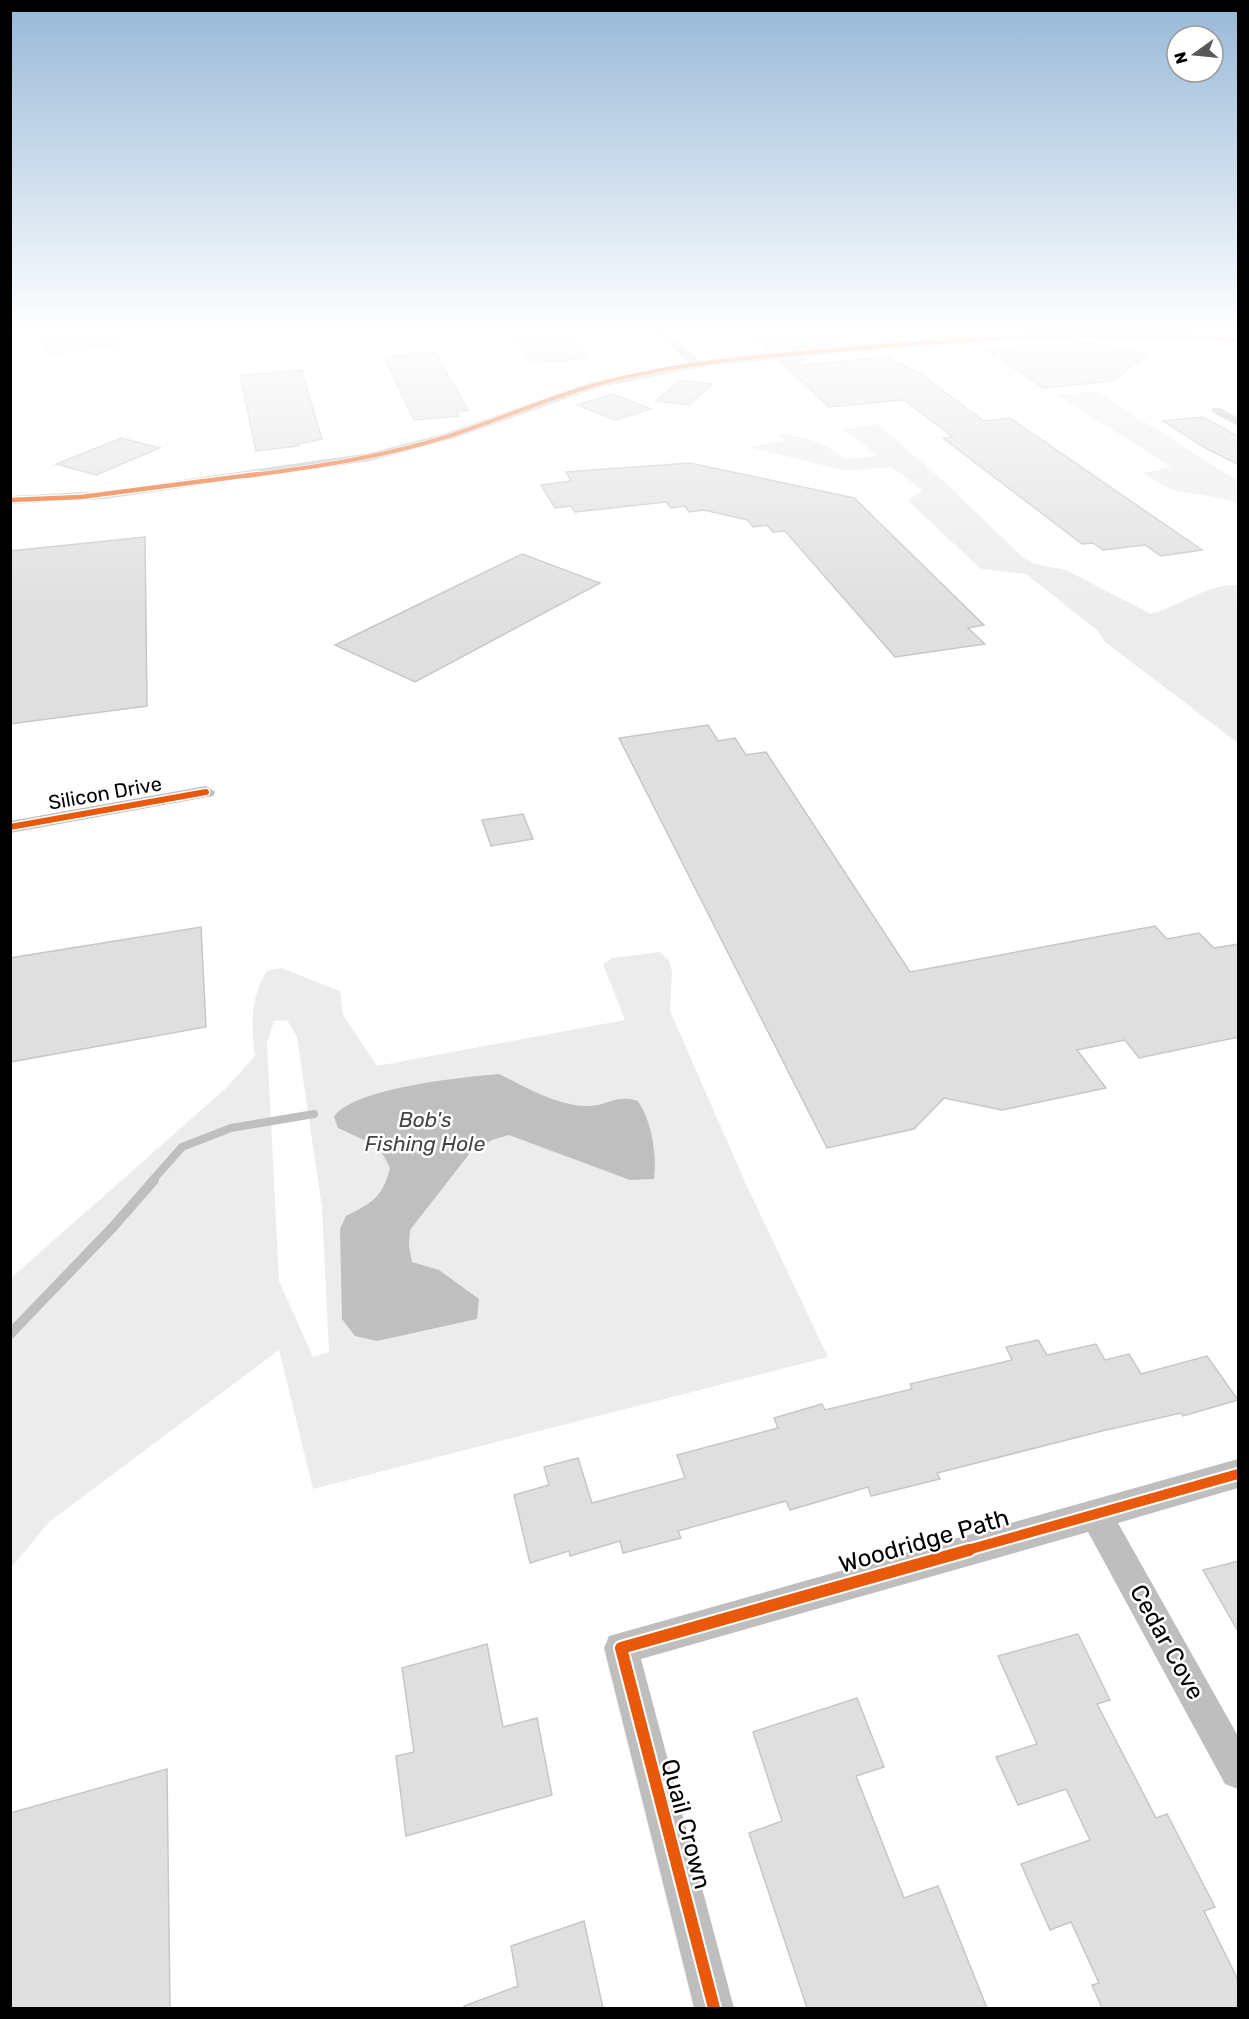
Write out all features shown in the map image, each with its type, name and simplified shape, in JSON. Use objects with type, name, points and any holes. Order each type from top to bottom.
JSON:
[{"type":"street","points":[[10,500],[75,498],[290,470],[373,456],[437,440],[478,425]]},
{"type":"street","name":"Silicon Drive","points":[[10,827],[206,792]]},
{"type":"street","name":"Woodridge Path","points":[[621,1648],[1239,1474]]},
{"type":"street","name":"Cedar Cove","points":[[1095,1513],[1239,1771]]},
{"type":"street","name":"Quail Crown","points":[[621,1648],[714,2008]]},
{"type":"shaded area","points":[[878,425],[945,482],[1020,555],[1035,564],[1066,570],[1151,614],[1205,591],[1227,585],[1238,585],[1238,743],[1105,642],[1097,630],[1026,574],[981,569],[908,501],[922,490],[892,467],[845,471],[749,447],[785,441],[779,435],[787,435],[814,441],[845,459],[878,456],[844,429]]},
{"type":"shaded area","points":[[1105,425],[1150,425],[1238,481],[1238,504],[1231,500],[1172,490],[1143,473],[1171,467]]},
{"type":"shaded area","points":[[659,952],[669,960],[672,972],[670,1011],[746,1184],[828,1357],[313,1489],[279,1350],[49,1522],[11,1568],[11,1278],[225,1089],[255,1056],[253,1012],[257,991],[267,971],[281,968],[340,991],[343,1015],[377,1066],[625,1020],[603,964],[612,958]],"holes":[[[287,1020],[297,1037],[322,1208],[329,1352],[313,1357],[279,1281],[267,1043],[274,1021]]]},
{"type":"water","name":"Bob's Fishing Hole","points":[[499,1074],[542,1095],[565,1103],[588,1106],[623,1099],[638,1101],[647,1119],[652,1138],[655,1159],[654,1179],[630,1180],[509,1135],[492,1140],[470,1153],[410,1230],[409,1246],[412,1262],[439,1270],[479,1299],[477,1319],[377,1341],[355,1336],[342,1319],[340,1229],[346,1216],[370,1203],[380,1193],[390,1168],[379,1147],[338,1128],[334,1117],[345,1107],[362,1098],[385,1091],[436,1081]]},
{"type":"building","points":[[251,425],[318,425],[322,439],[298,444],[299,446],[256,451]]},
{"type":"building","points":[[937,425],[1021,425],[1202,550],[1161,556],[1145,545],[1103,550],[1093,543],[1082,544],[943,438],[953,437]]},
{"type":"building","points":[[1170,425],[1218,425],[1239,437],[1239,465],[1207,449]]},
{"type":"building","points":[[121,438],[160,448],[96,475],[56,464]]},
{"type":"building","points":[[690,463],[854,498],[984,625],[968,628],[985,644],[895,657],[785,531],[773,532],[767,525],[753,527],[748,520],[704,510],[689,512],[685,506],[671,508],[666,502],[575,512],[571,506],[555,508],[541,485],[571,481],[566,472]]},
{"type":"building","points":[[145,537],[147,706],[10,724],[10,551]]},
{"type":"building","points":[[522,554],[600,583],[415,682],[335,645]]},
{"type":"building","points":[[708,725],[718,741],[735,738],[746,755],[766,752],[910,972],[1155,926],[1167,939],[1199,933],[1214,948],[1239,944],[1239,1037],[1139,1058],[1125,1040],[1077,1050],[1106,1088],[1002,1110],[944,1098],[914,1129],[827,1148],[619,738]]},
{"type":"building","points":[[523,814],[533,839],[491,846],[482,820]]},
{"type":"building","points":[[201,927],[206,1027],[10,1062],[10,958]]},
{"type":"building","points":[[1038,1340],[1047,1355],[1096,1344],[1105,1360],[1129,1354],[1141,1374],[1207,1356],[1238,1400],[1183,1416],[1181,1413],[1102,1431],[937,1473],[940,1479],[871,1496],[868,1487],[790,1510],[786,1501],[678,1531],[681,1538],[623,1553],[620,1541],[570,1556],[569,1551],[530,1563],[514,1495],[549,1485],[544,1467],[578,1458],[592,1503],[685,1478],[677,1455],[778,1428],[774,1418],[822,1404],[825,1410],[912,1389],[910,1384],[1012,1360],[1006,1347]]},
{"type":"building","points":[[1239,1561],[1239,1633],[1203,1570]]},
{"type":"building","points":[[1078,1634],[1110,1700],[1097,1704],[1156,1818],[1167,1814],[1215,1907],[1204,1911],[1239,1982],[1239,2008],[1102,2008],[1092,1985],[1099,1983],[1071,1922],[1050,1930],[1021,1864],[1090,1840],[1066,1789],[1018,1805],[996,1757],[1037,1744],[998,1656]]},
{"type":"building","points":[[487,1644],[503,1727],[537,1718],[552,1795],[406,1836],[396,1756],[414,1752],[402,1668]]},
{"type":"building","points":[[857,1698],[884,1767],[856,1776],[904,1898],[938,1886],[987,2008],[807,2008],[749,1833],[782,1821],[753,1732]]},
{"type":"building","points":[[167,1769],[170,2008],[10,2008],[10,1813]]},
{"type":"building","points":[[584,1921],[603,2008],[464,2008],[464,2006],[518,1986],[511,1946]]},
{"type":"waterway","points":[[152,1181],[182,1147],[231,1128],[314,1114]]},
{"type":"waterway","points":[[10,1334],[113,1227],[154,1180]]},
{"type":"cycle path","points":[[10,500],[104,495],[312,467],[398,451],[478,425]]},
{"type":"cycle path","points":[[10,827],[206,792]]},
{"type":"cycle path","points":[[714,2008],[621,1648],[1238,1474]]}]
